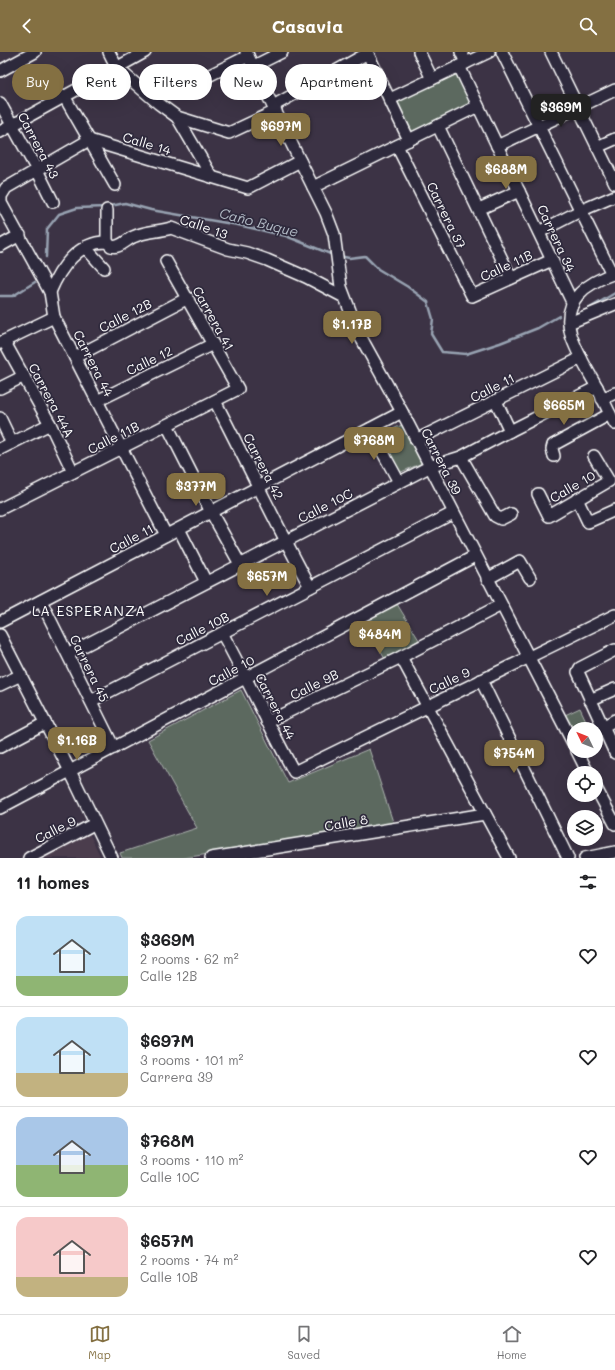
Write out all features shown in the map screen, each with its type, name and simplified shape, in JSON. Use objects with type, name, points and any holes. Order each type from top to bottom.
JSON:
[{"type":"street","points":[[0,71],[35,52]]},
{"type":"street","points":[[109,52],[115,64]]},
{"type":"street","points":[[124,64],[145,52]]},
{"type":"street","points":[[258,64],[282,52]]},
{"type":"street","points":[[419,52],[432,79]]},
{"type":"street","name":"Carrera 34","points":[[461,52],[462,65],[478,106],[573,304]]},
{"type":"street","points":[[390,99],[489,52]]},
{"type":"street","points":[[502,52],[580,211],[613,274],[600,278],[589,284],[580,293],[573,304],[569,323],[571,336],[581,358],[614,421],[553,445],[552,449],[554,456]]},
{"type":"street","points":[[551,52],[615,183]]},
{"type":"street","points":[[131,80],[177,117],[229,133],[368,53],[409,140]]},
{"type":"street","points":[[212,73],[247,54]]},
{"type":"street","name":"Carrera 39","points":[[247,54],[253,64]]},
{"type":"street","points":[[497,146],[615,90]]},
{"type":"street","points":[[72,92],[64,96],[115,185]]},
{"type":"street","points":[[0,132],[57,100]]},
{"type":"street","name":"Carrera 39","points":[[270,100],[313,187],[334,234],[337,247],[341,288],[359,334],[402,412],[567,732]]},
{"type":"street","name":"Carrera 43","points":[[0,102],[53,202]]},
{"type":"street","points":[[313,187],[478,106]]},
{"type":"street","points":[[177,117],[212,177]]},
{"type":"street","points":[[438,126],[511,278]]},
{"type":"street","points":[[597,147],[615,139]]},
{"type":"street","points":[[1,203],[1,196],[6,188],[89,140]]},
{"type":"street","name":"Calle 14","points":[[89,140],[248,188],[300,161]]},
{"type":"street","name":"Carrera 37","points":[[397,146],[472,296]]},
{"type":"street","points":[[479,209],[519,191]]},
{"type":"street","points":[[539,232],[580,211],[615,196]]},
{"type":"street","name":"Carrera 44","points":[[1,203],[20,235],[50,292],[54,316],[166,536]]},
{"type":"street","points":[[107,210],[107,242]]},
{"type":"street","name":"Calle 13","points":[[50,292],[66,263],[85,247],[107,242],[110,246],[117,247],[137,235],[171,228],[228,249],[247,253],[267,260],[306,277],[344,297]]},
{"type":"street","points":[[0,246],[20,235]]},
{"type":"street","points":[[85,247],[104,268]]},
{"type":"street","name":"Carrera 41","points":[[166,260],[238,389]]},
{"type":"street","name":"Calle 11B","points":[[472,296],[552,260]]},
{"type":"street","name":"Calle 12B","points":[[75,357],[188,298]]},
{"type":"street","points":[[569,323],[615,304]]},
{"type":"street","points":[[2,342],[54,316]]},
{"type":"street","name":"Carrera 44A","points":[[2,342],[24,376],[50,424],[73,472]]},
{"type":"street","name":"Calle 12","points":[[97,401],[213,344]]},
{"type":"street","name":"Calle 11","points":[[416,440],[581,358]]},
{"type":"street","points":[[0,388],[24,376]]},
{"type":"street","name":"Calle 10C","points":[[68,654],[429,466],[461,457],[597,387]]},
{"type":"street","name":"Calle 11B","points":[[0,509],[238,389]]},
{"type":"street","points":[[602,399],[615,393]]},
{"type":"street","name":"Carrera 42","points":[[215,401],[260,487],[285,541],[310,587]]},
{"type":"street","points":[[496,401],[510,431]]},
{"type":"street","name":"Calle 11","points":[[0,622],[402,412]]},
{"type":"street","points":[[0,418],[12,443]]},
{"type":"street","points":[[0,449],[50,424]]},
{"type":"street","points":[[167,425],[211,512],[240,564]]},
{"type":"street","points":[[370,429],[399,482]]},
{"type":"street","name":"Calle 10","points":[[538,494],[549,516],[609,481],[594,456]]},
{"type":"street","points":[[461,457],[495,516],[501,519],[511,514]]},
{"type":"street","points":[[577,499],[588,522],[615,510]]},
{"type":"street","name":"Calle 10B","points":[[91,701],[453,513]]},
{"type":"street","points":[[179,529],[206,582]]},
{"type":"street","name":"Calle 10","points":[[0,808],[475,556]]},
{"type":"street","points":[[488,579],[520,561],[530,578]]},
{"type":"street","name":"Carrera 45","points":[[41,601],[114,748]]},
{"type":"street","name":"Calle 9B","points":[[267,722],[401,657],[501,605]]},
{"type":"street","name":"Calle 9","points":[[294,772],[615,615]]},
{"type":"street","name":"Carrera 44","points":[[222,633],[294,772]]},
{"type":"street","points":[[0,635],[70,771],[94,824],[112,858]]},
{"type":"street","points":[[597,722],[578,670],[615,650]]},
{"type":"street","points":[[401,657],[429,706],[509,858]]},
{"type":"street","points":[[0,685],[21,674]]},
{"type":"street","points":[[481,680],[568,858]]},
{"type":"street","points":[[590,700],[615,689]]},
{"type":"street","points":[[603,726],[615,720]]},
{"type":"street","points":[[0,747],[45,723]]},
{"type":"street","points":[[603,734],[615,753]]},
{"type":"street","points":[[603,801],[615,824]]},
{"type":"street","name":"Calle 8","points":[[211,858],[278,853],[485,814]]},
{"type":"street","name":"Calle 9","points":[[29,858],[94,824]]},
{"type":"street","points":[[585,858],[615,852]]},
{"type":"shaded area","points":[[89,833],[101,858],[42,858]]},
{"type":"green space","points":[[459,66],[478,106],[409,140],[390,99]]},
{"type":"green space","points":[[402,425],[422,463],[399,473],[379,435]]},
{"type":"green space","points":[[397,604],[419,640],[385,659],[363,621]]},
{"type":"green space","points":[[241,690],[288,783],[369,749],[394,825],[183,858],[122,858],[120,853],[197,828],[148,740]]},
{"type":"green space","points":[[580,708],[587,722],[568,722],[565,715]]},
{"type":"waterway","name":"Caño Buque","points":[[46,257],[47,229],[59,214],[77,208],[106,207],[125,203],[151,210],[238,225],[286,236],[333,255]]},
{"type":"waterway","name":"Caño Buque","points":[[340,256],[349,258],[365,256],[378,269],[408,287],[428,302],[433,319],[431,334],[442,352],[466,354],[500,343],[538,328],[559,316]]},
{"type":"waterway","name":"Caño Buque","points":[[0,296],[13,296],[35,282]]},
{"type":"waterway","name":"Caño Buque","points":[[583,312],[615,293]]},
{"type":"district","name":"LA ESPERANZA","points":[[89,610]]}]
